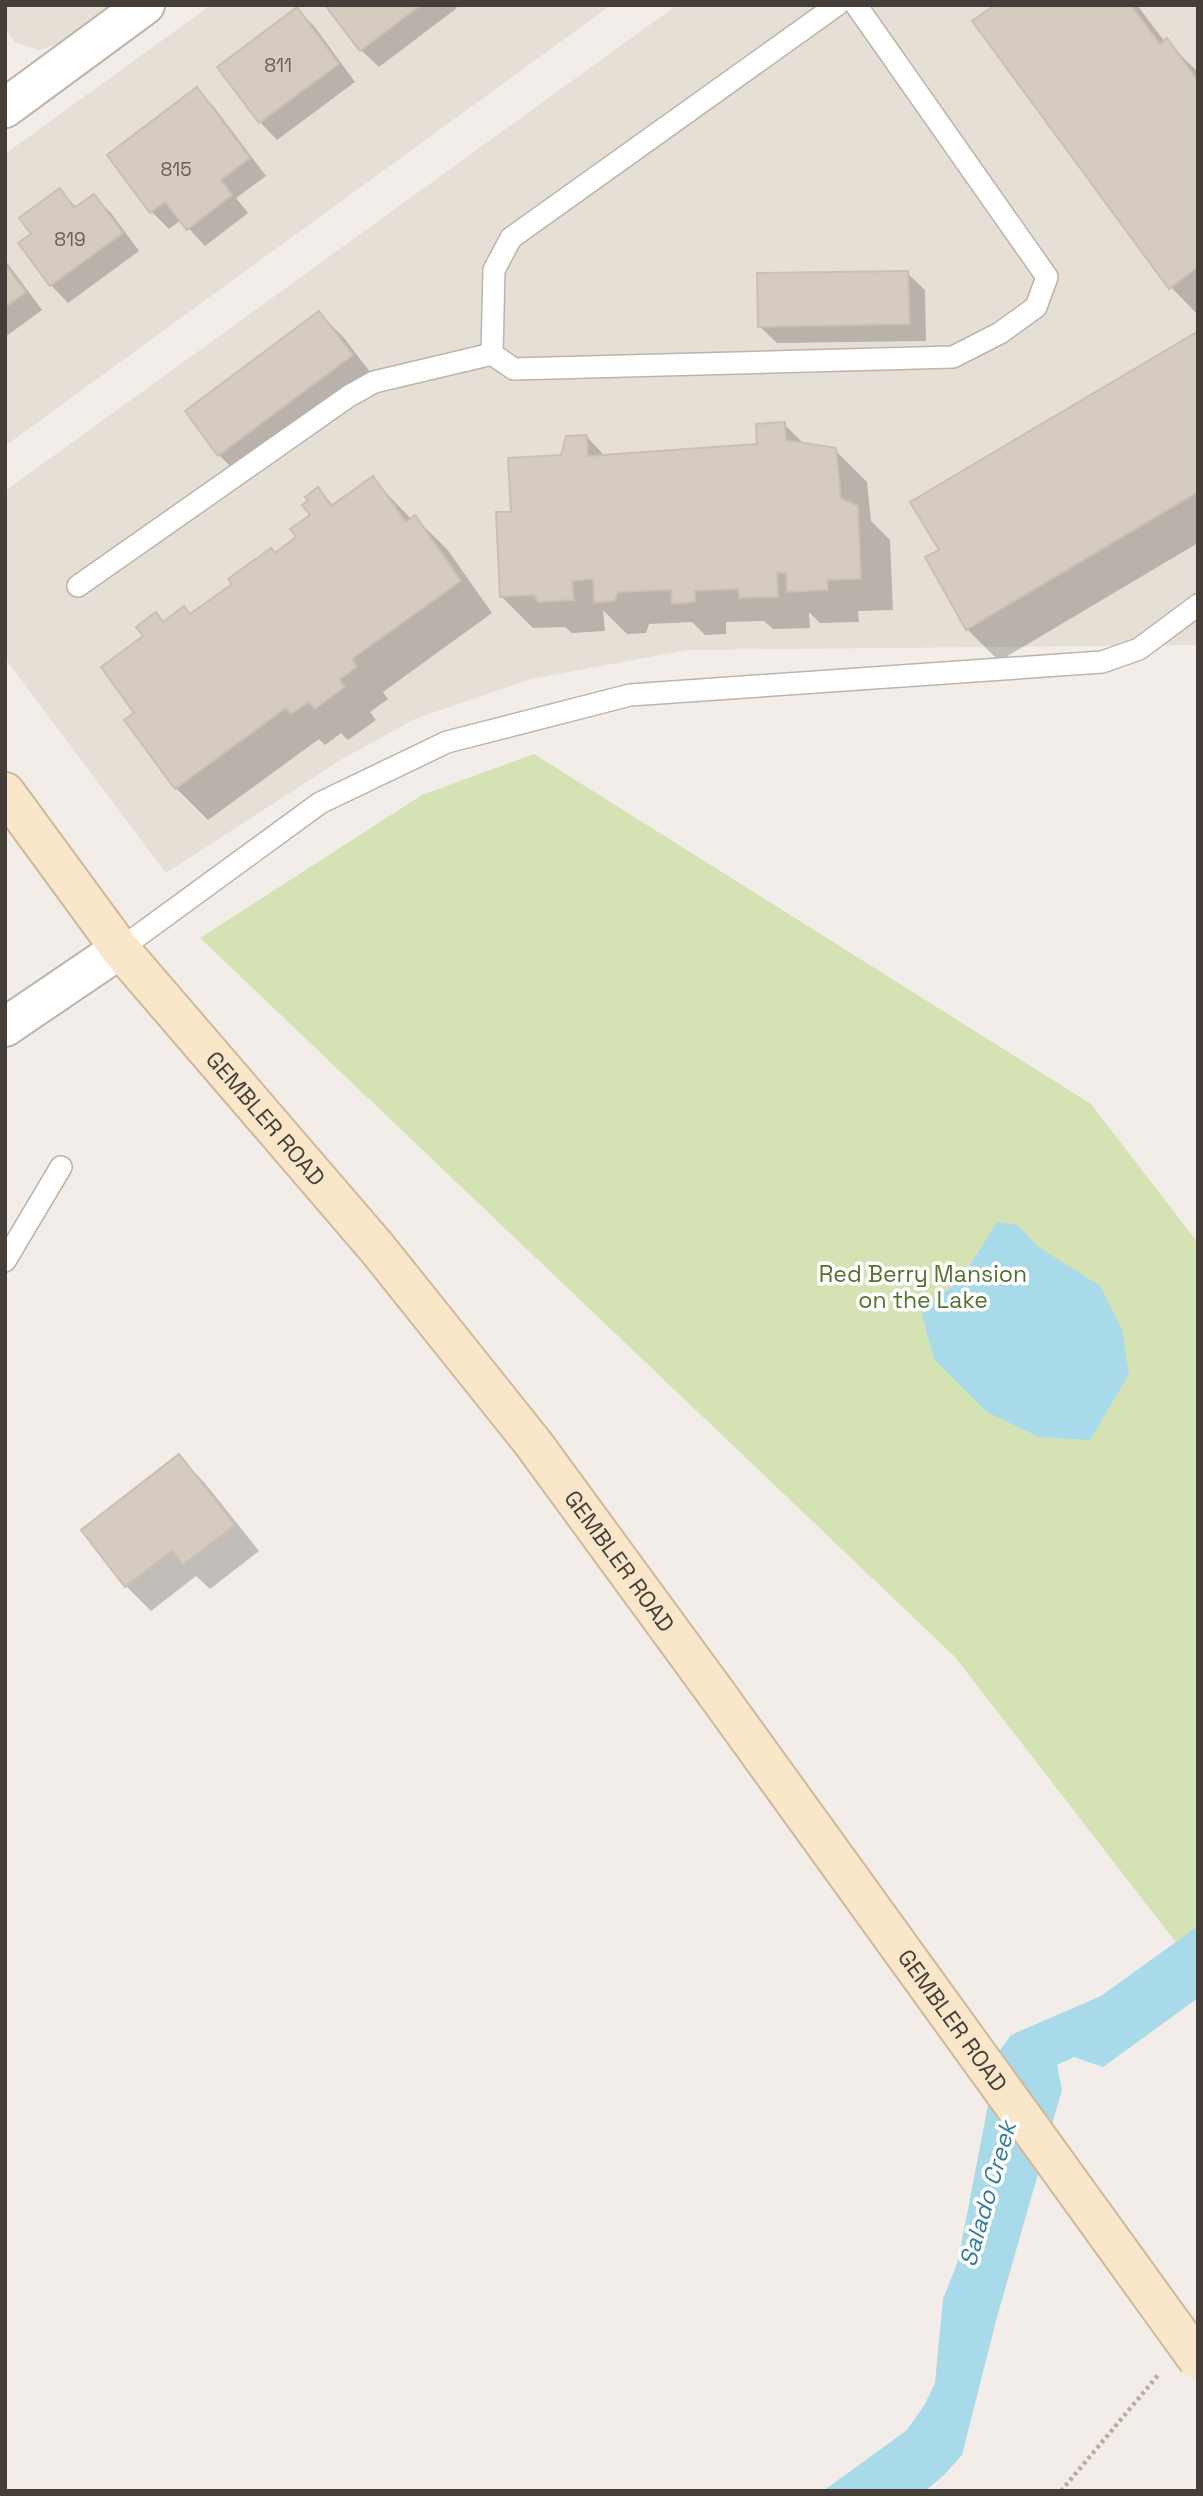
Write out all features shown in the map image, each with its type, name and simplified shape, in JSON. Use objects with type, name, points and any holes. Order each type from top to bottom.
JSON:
[{"type":"main road","name":"GEMBLER ROAD","points":[[5,792],[121,949],[377,1248],[507,1410],[716,1693],[1181,2364]]},
{"type":"street","points":[[11,92],[145,5]]},
{"type":"street","points":[[5,1027],[121,949]]},
{"type":"lane","points":[[492,354],[494,270],[511,238],[837,5]]},
{"type":"lane","points":[[78,586],[349,396],[374,382],[492,354],[514,369],[953,357],[1000,333],[1036,307],[1047,277],[856,5]]},
{"type":"lane","points":[[121,949],[320,803],[447,742],[630,695],[1101,663],[1139,649],[1198,605]]},
{"type":"lane","points":[[5,1261],[61,1167]]},
{"type":"path","points":[[1061,2491],[1181,2364]]},
{"type":"shaded area","points":[[5,5],[112,5],[61,43],[38,50],[15,42],[5,28]]},
{"type":"shaded area","points":[[211,5],[611,5],[5,446],[5,154]]},
{"type":"shaded area","points":[[677,5],[1198,5],[1198,645],[687,650],[531,679],[415,719],[342,759],[166,873],[5,658],[5,491]]},
{"type":"green space","name":"Red Berry Mansion on the Lake","points":[[534,754],[1091,1104],[1198,1243],[1198,1971],[955,1657],[200,938],[422,795]]},
{"type":"water","points":[[997,1222],[1018,1225],[1037,1246],[1100,1286],[1122,1329],[1129,1374],[1090,1440],[1039,1437],[987,1412],[934,1359],[922,1314],[939,1296],[960,1281]]},
{"type":"water","name":"Salado Creek","points":[[1198,1926],[1198,1998],[1103,2067],[1074,2057],[1057,2065],[1062,2090],[997,2317],[962,2455],[925,2491],[823,2491],[907,2430],[925,2404],[935,2383],[943,2299],[958,2261],[998,2053],[1011,2035],[1101,1996]]},
{"type":"building","points":[[325,5],[421,5],[360,51]]},
{"type":"building","points":[[995,5],[1131,5],[1160,44],[1167,38],[1198,81],[1198,267],[1169,289],[972,21]]},
{"type":"building","points":[[297,7],[339,64],[259,123],[217,67]]},
{"type":"building","points":[[197,87],[250,158],[221,180],[232,195],[187,230],[165,202],[150,213],[107,155]]},
{"type":"building","points":[[60,188],[74,208],[94,194],[123,233],[50,286],[18,243],[31,234],[19,218]]},
{"type":"building","points":[[5,264],[26,292],[5,307]]},
{"type":"building","points":[[908,271],[910,324],[758,327],[757,273]]},
{"type":"building","points":[[319,311],[353,355],[218,456],[185,411]]},
{"type":"building","points":[[1195,333],[1198,337],[1198,492],[966,630],[925,557],[939,550],[910,502]]},
{"type":"building","points":[[785,422],[786,440],[836,448],[841,498],[858,506],[861,579],[827,580],[828,590],[787,592],[786,573],[777,573],[778,597],[739,598],[738,589],[695,591],[695,602],[672,604],[671,590],[618,592],[614,601],[594,603],[593,579],[572,581],[574,600],[538,602],[534,595],[500,597],[496,512],[511,512],[508,458],[561,455],[566,436],[587,435],[588,456],[757,444],[756,424]]},
{"type":"building","points":[[373,476],[406,522],[415,515],[461,581],[352,659],[357,667],[340,679],[345,687],[315,709],[309,702],[291,714],[286,708],[175,789],[124,720],[134,713],[101,667],[143,636],[136,627],[156,612],[163,622],[184,606],[190,614],[232,584],[228,579],[271,548],[275,553],[296,537],[290,529],[310,515],[302,505],[308,501],[305,497],[318,487],[331,506]]},
{"type":"building","points":[[179,1454],[235,1525],[183,1565],[172,1551],[125,1587],[81,1530]]}]
